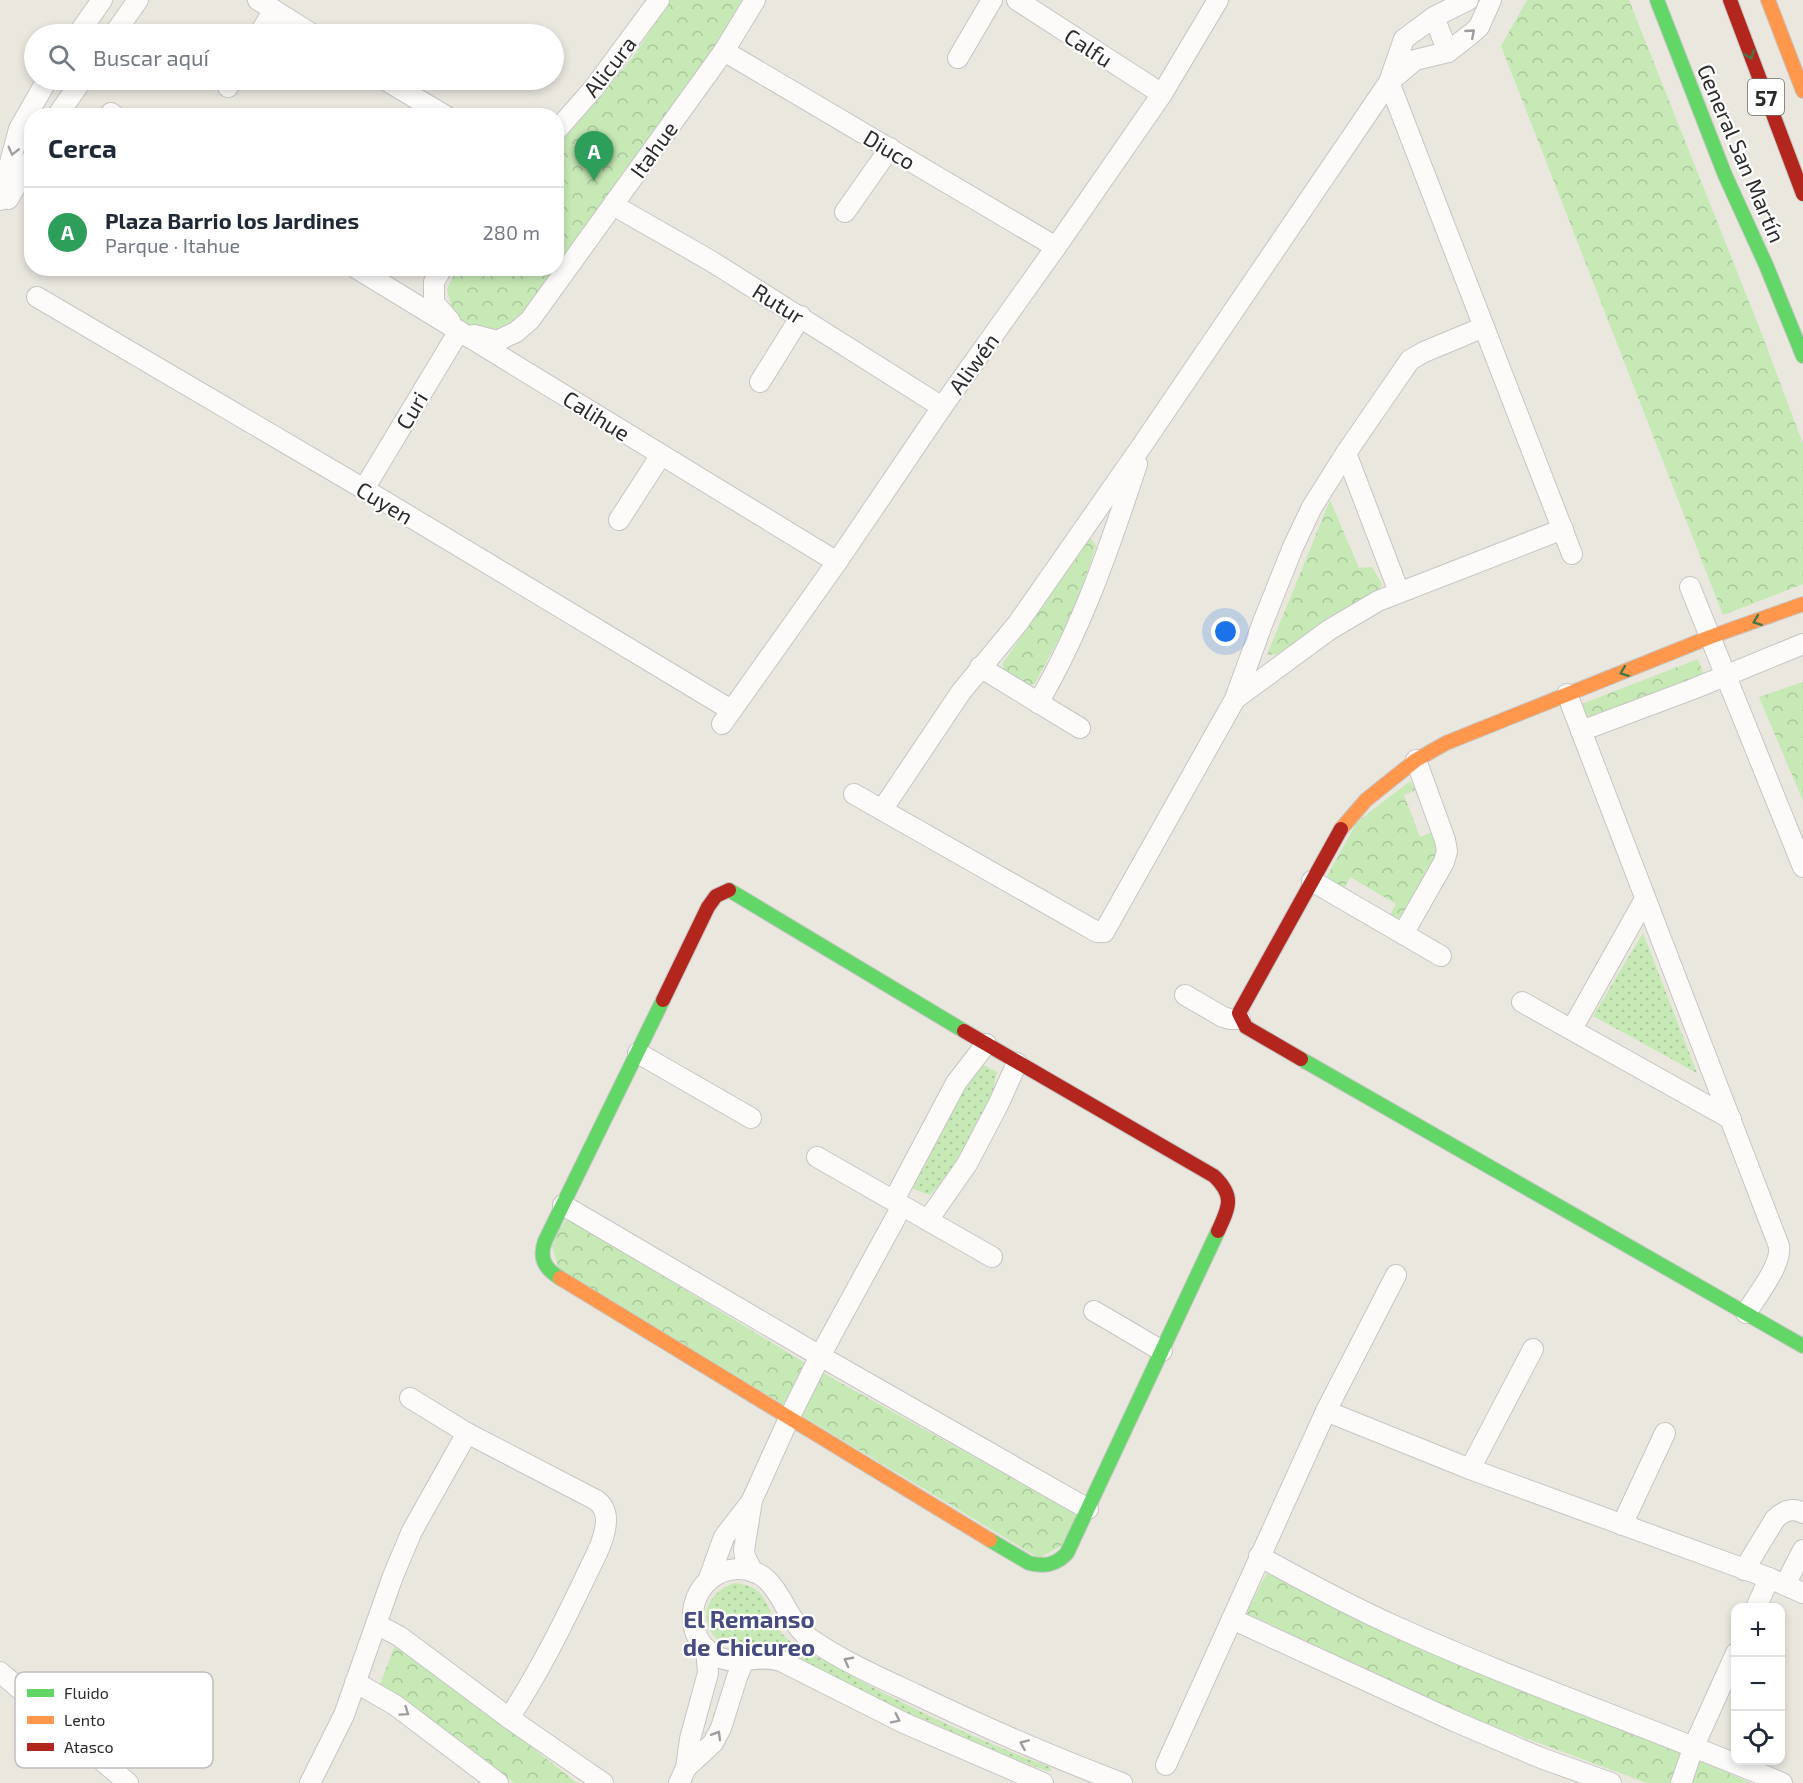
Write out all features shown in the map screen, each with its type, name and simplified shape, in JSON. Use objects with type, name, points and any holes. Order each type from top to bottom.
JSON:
[{"type":"main road","name":"General San Martín","points":[[1657,0],[1725,175],[1766,264],[1803,356]]},
{"type":"main road","name":"57","points":[[1730,0],[1803,194]]},
{"type":"main road","name":"57","points":[[1768,0],[1803,91]]},
{"type":"main road","points":[[1803,604],[1567,694],[1446,743],[1416,760],[1383,785],[1350,816],[1241,1008],[1240,1019],[1246,1027],[1803,1346]]},
{"type":"main road","points":[[729,890],[986,1044],[1214,1176],[1225,1185],[1230,1196],[1224,1218],[1088,1509],[1063,1558],[1052,1565],[1036,1565],[555,1275],[541,1261],[540,1253],[563,1204],[703,916],[712,900],[721,892],[729,890]]},
{"type":"street","points":[[85,24],[102,0]]},
{"type":"street","points":[[121,24],[138,0]]},
{"type":"street","name":"Itahue","points":[[564,273],[724,51],[755,0]]},
{"type":"street","points":[[958,58],[992,0]]},
{"type":"street","name":"Calfu","points":[[1017,0],[1162,94]]},
{"type":"street","name":"Aliwén","points":[[727,717],[1162,94],[1218,0]]},
{"type":"street","points":[[1468,0],[1434,16],[1404,39],[1389,82],[1572,554]]},
{"type":"street","points":[[882,810],[961,692],[1018,623],[1143,444],[1389,82],[1414,60],[1448,52],[1479,27],[1491,0]]},
{"type":"street","name":"Alicura","points":[[564,122],[594,88],[651,3]]},
{"type":"street","points":[[261,24],[266,5],[296,24]]},
{"type":"street","points":[[1434,16],[1448,52]]},
{"type":"street","name":"Diuco","points":[[724,51],[1056,248]]},
{"type":"street","points":[[31,108],[41,90]]},
{"type":"street","points":[[63,108],[75,90]]},
{"type":"street","points":[[402,90],[432,108]]},
{"type":"street","points":[[0,200],[19,129],[24,120]]},
{"type":"street","points":[[845,212],[890,148]]},
{"type":"street","points":[[0,212],[24,172]]},
{"type":"street","name":"Rutur","points":[[613,205],[801,316],[942,407]]},
{"type":"street","name":"Calihue","points":[[370,276],[837,562]]},
{"type":"street","points":[[437,276],[434,282],[434,303],[459,331]]},
{"type":"street","name":"Itahue","points":[[459,331],[497,341],[516,332],[530,320],[562,276]]},
{"type":"street","name":"Cuyen","points":[[37,297],[364,489],[727,717]]},
{"type":"street","points":[[760,382],[801,316]]},
{"type":"street","points":[[854,794],[1102,933],[1106,930],[1235,699],[1293,547],[1312,507],[1346,453],[1410,360],[1484,327]]},
{"type":"street","name":"Curi","points":[[364,489],[459,331]]},
{"type":"street","points":[[1038,703],[1060,665],[1092,594],[1143,444]]},
{"type":"street","points":[[1346,453],[1399,592]]},
{"type":"street","points":[[620,520],[661,455]]},
{"type":"street","points":[[1235,699],[1329,630],[1363,609],[1399,592],[1563,529]]},
{"type":"street","points":[[1690,587],[1803,867]]},
{"type":"street","points":[[1581,731],[1803,644]]},
{"type":"street","points":[[980,667],[1080,728]]},
{"type":"street","points":[[1567,694],[1780,1251],[1774,1267],[1746,1313]]},
{"type":"street","points":[[1403,934],[1441,867],[1447,851],[1416,760]]},
{"type":"street","points":[[1312,880],[1441,956]]},
{"type":"street","points":[[1572,1029],[1645,899]]},
{"type":"street","points":[[1185,995],[1223,1017],[1240,1019]]},
{"type":"street","points":[[1522,1002],[1731,1119]]},
{"type":"street","points":[[986,1044],[956,1083],[790,1416],[752,1500],[723,1537],[708,1581],[698,1593],[692,1614],[696,1636],[706,1649],[723,1659],[730,1661],[766,1657],[781,1661],[904,1723],[1043,1783]]},
{"type":"street","points":[[638,1053],[751,1118]]},
{"type":"street","points":[[928,1220],[967,1164],[999,1105],[1017,1062]]},
{"type":"street","points":[[817,1156],[992,1257]]},
{"type":"street","points":[[563,1204],[820,1356],[1088,1509]]},
{"type":"street","points":[[1166,1765],[1326,1411],[1396,1275]]},
{"type":"street","points":[[1094,1311],[1162,1351]]},
{"type":"street","points":[[1470,1469],[1533,1348]]},
{"type":"street","points":[[410,1398],[467,1433],[596,1500],[602,1506],[606,1518],[596,1555],[572,1605],[533,1680],[509,1718]]},
{"type":"street","points":[[1326,1411],[1470,1469],[1786,1586]]},
{"type":"street","points":[[310,1783],[344,1715],[412,1531],[467,1433]]},
{"type":"street","points":[[1622,1525],[1665,1433]]},
{"type":"street","points":[[752,1500],[744,1550],[753,1572]]},
{"type":"street","points":[[1744,1570],[1780,1513],[1789,1510],[1803,1513]]},
{"type":"street","points":[[1763,1603],[1786,1586],[1803,1550]]},
{"type":"street","points":[[1259,1556],[1395,1627],[1782,1783]]},
{"type":"street","points":[[708,1581],[729,1570],[753,1572],[773,1585],[799,1630],[820,1646],[1076,1775],[1122,1783]]},
{"type":"street","points":[[1232,1619],[1454,1721],[1541,1758],[1611,1783]]},
{"type":"street","points":[[376,1624],[399,1636],[509,1718],[603,1783]]},
{"type":"street","points":[[682,1776],[708,1673],[706,1649]]},
{"type":"street","points":[[1681,1783],[1694,1746],[1734,1657]]},
{"type":"street","points":[[682,1776],[713,1743],[721,1728],[744,1660]]},
{"type":"street","points":[[0,1672],[15,1685]]},
{"type":"street","points":[[355,1682],[394,1704],[498,1783]]},
{"type":"street","points":[[111,1768],[128,1783]]},
{"type":"green space","points":[[670,0],[742,0],[648,157],[564,269],[564,139],[633,57]]},
{"type":"green space","points":[[1527,0],[1629,0],[1803,444],[1803,584],[1723,615],[1501,46]]},
{"type":"green space","points":[[454,276],[559,276],[530,315],[485,336],[454,317],[447,289]]},
{"type":"green space","points":[[1330,500],[1359,568],[1372,567],[1382,584],[1378,592],[1337,613],[1284,654],[1267,655]]},
{"type":"green space","points":[[1090,537],[1096,546],[1073,613],[1035,683],[1029,686],[1003,670],[1003,663]]},
{"type":"green space","points":[[1698,659],[1705,677],[1586,723],[1579,705]]},
{"type":"green space","points":[[1803,682],[1803,801],[1759,697]]},
{"type":"green space","points":[[1410,781],[1416,790],[1404,795],[1420,837],[1432,832],[1438,848],[1436,857],[1401,917],[1396,918],[1390,915],[1396,904],[1350,877],[1344,889],[1327,876],[1357,822]]},
{"type":"green space","points":[[1643,933],[1697,1073],[1593,1016]]},
{"type":"green space","points":[[980,1063],[997,1072],[990,1104],[962,1161],[930,1195],[911,1188],[965,1084]]},
{"type":"green space","points":[[567,1218],[807,1364],[1080,1516],[1065,1544],[1039,1558],[559,1270],[551,1243]]},
{"type":"green space","points":[[1267,1573],[1390,1635],[1475,1671],[1673,1748],[1750,1783],[1647,1783],[1463,1715],[1246,1613]]},
{"type":"green space","points":[[735,1583],[748,1586],[764,1598],[783,1634],[797,1646],[919,1711],[1050,1767],[1051,1771],[935,1727],[774,1647],[758,1644],[734,1646],[723,1643],[710,1631],[706,1614],[713,1598]]},
{"type":"green space","points":[[395,1645],[435,1671],[577,1783],[514,1783],[379,1687]]},
{"type":"traffic: fast","points":[[1657,0],[1725,175],[1766,265],[1803,356]]},
{"type":"traffic: fast","points":[[729,890],[964,1031]]},
{"type":"traffic: fast","points":[[560,1278],[544,1262],[545,1241],[663,1000]]},
{"type":"traffic: fast","points":[[1301,1059],[1803,1346]]},
{"type":"traffic: fast","points":[[990,1540],[1034,1564],[1045,1565],[1067,1553],[1218,1231]]},
{"type":"traffic: slow","points":[[1768,0],[1803,91]]},
{"type":"traffic: slow","points":[[1341,829],[1366,800],[1416,760],[1446,743],[1710,637],[1803,604]]},
{"type":"traffic: slow","points":[[560,1278],[990,1540]]},
{"type":"traffic: jam","points":[[1730,0],[1803,194]]},
{"type":"traffic: jam","points":[[1301,1059],[1246,1027],[1239,1013],[1341,829]]},
{"type":"traffic: jam","points":[[663,1000],[708,907],[716,896],[729,890]]},
{"type":"traffic: jam","points":[[964,1031],[1214,1176],[1225,1190],[1228,1202],[1218,1231]]},
{"type":"place","name":"Plaza Barrio los Jardines","points":[[594,181]]},
{"type":"district","name":"El Remanso de Chicureo","points":[[749,1632]]}]
